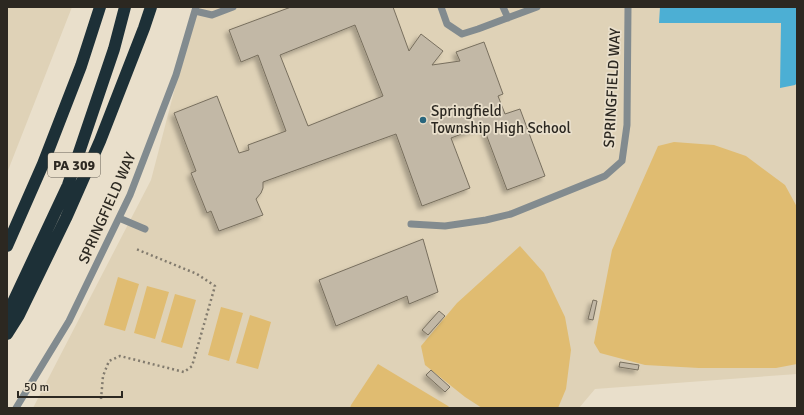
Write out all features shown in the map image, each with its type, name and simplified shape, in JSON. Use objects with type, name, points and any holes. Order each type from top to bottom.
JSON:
[{"type":"highway","name":"PA 309","points":[[7,246],[43,164],[81,66],[100,7]]},
{"type":"highway","name":"PA 309","points":[[7,316],[68,185],[114,49],[125,7]]},
{"type":"highway","points":[[7,334],[19,315],[66,218],[100,141],[151,7]]},
{"type":"lane","points":[[195,9],[212,15],[233,7]]},
{"type":"lane","points":[[441,7],[447,24],[462,34],[537,7]]},
{"type":"lane","points":[[504,7],[508,18]]},
{"type":"lane","name":"SPRINGFIELD WAY","points":[[411,224],[445,226],[486,220],[511,214],[605,176],[622,161],[627,125],[628,7]]},
{"type":"lane","name":"SPRINGFIELD WAY","points":[[16,408],[69,320],[130,195],[176,75],[195,9]]},
{"type":"lane","points":[[119,218],[145,229]]},
{"type":"path","points":[[101,399],[103,376],[109,361],[120,356],[184,372],[192,366],[215,286],[197,274],[136,249]]},
{"type":"shaded area","points":[[7,7],[72,7],[7,173]]},
{"type":"shaded area","points":[[196,7],[797,7],[797,374],[595,389],[579,408],[33,408],[151,180]]},
{"type":"shaded area","points":[[674,142],[714,145],[746,156],[785,185],[797,207],[797,364],[776,368],[699,368],[645,365],[600,353],[594,343],[612,250],[658,146]]},
{"type":"shaded area","points":[[520,246],[544,273],[565,317],[571,350],[566,389],[558,408],[482,408],[465,397],[425,365],[421,346],[457,303]]},
{"type":"shaded area","points":[[118,277],[139,284],[125,331],[104,325]]},
{"type":"shaded area","points":[[147,286],[169,292],[155,339],[134,333]]},
{"type":"shaded area","points":[[175,294],[196,300],[182,348],[161,342]]},
{"type":"shaded area","points":[[221,307],[243,313],[229,361],[208,355]]},
{"type":"shaded area","points":[[250,315],[271,322],[258,369],[236,363]]},
{"type":"shaded area","points":[[378,364],[448,406],[450,408],[350,408]]},
{"type":"water","points":[[660,7],[797,7],[797,83],[795,85],[780,88],[781,23],[659,23]]},
{"type":"building","name":"Springfield Township High School","points":[[291,7],[393,7],[409,51],[421,34],[443,51],[432,65],[460,61],[456,52],[484,42],[503,94],[498,96],[505,114],[520,109],[545,176],[507,190],[483,126],[451,138],[470,188],[422,206],[396,134],[263,182],[261,193],[256,199],[263,215],[219,231],[211,211],[207,213],[191,173],[196,171],[174,113],[217,96],[239,153],[249,150],[248,145],[286,131],[258,55],[241,62],[229,30]],"holes":[[[355,25],[383,96],[308,126],[280,55]]]},
{"type":"building","points":[[423,239],[438,292],[409,304],[407,296],[336,326],[319,280]]},
{"type":"building","points":[[593,300],[597,301],[593,320],[588,319]]},
{"type":"building","points":[[439,311],[445,316],[428,335],[422,330]]},
{"type":"building","points":[[620,362],[639,365],[638,370],[619,367]]},
{"type":"building","points":[[431,370],[450,387],[445,392],[426,375]]},
{"type":"place","name":"Springfield Township High School","points":[[423,120]]}]
